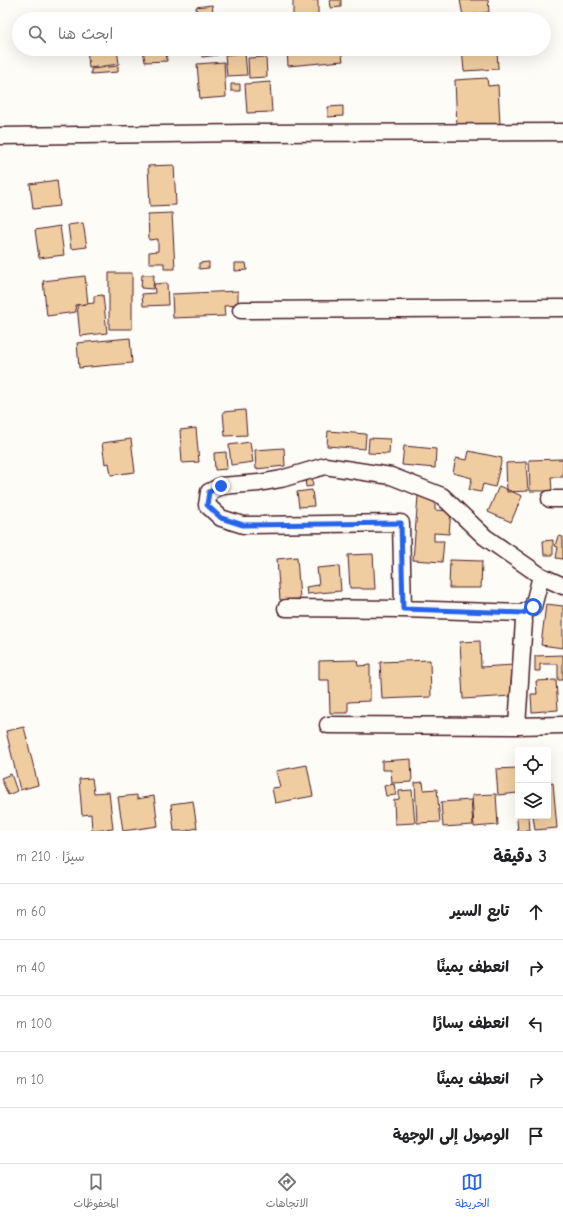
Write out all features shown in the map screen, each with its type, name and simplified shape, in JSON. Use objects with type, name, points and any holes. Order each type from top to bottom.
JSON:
[{"type":"street","points":[[0,136],[246,133],[563,132]]},
{"type":"street","points":[[241,310],[563,308]]},
{"type":"street","points":[[403,609],[401,523],[243,525],[221,518],[207,505],[209,492],[221,486],[259,484],[325,466],[391,476],[442,496],[485,537],[541,576],[563,586]]},
{"type":"street","points":[[286,608],[403,609],[523,613],[533,607],[541,576]]},
{"type":"street","points":[[517,726],[524,621],[523,613]]},
{"type":"street","points":[[328,725],[563,725]]},
{"type":"building","points":[[293,0],[318,0],[318,12],[293,12]]},
{"type":"building","points":[[330,0],[341,0],[341,7],[331,8]]},
{"type":"building","points":[[460,0],[488,0],[489,12],[462,12]]},
{"type":"building","points":[[212,5],[213,12],[196,12],[196,7]]},
{"type":"building","points":[[88,56],[118,56],[119,64],[89,68]]},
{"type":"building","points":[[144,56],[167,56],[167,61],[145,62]]},
{"type":"building","points":[[225,56],[245,56],[247,75],[227,76]]},
{"type":"building","points":[[287,56],[342,56],[343,61],[288,66]]},
{"type":"building","points":[[463,56],[497,56],[498,69],[464,71]]},
{"type":"building","points":[[266,57],[267,77],[249,78],[248,58]]},
{"type":"building","points":[[224,62],[226,97],[200,99],[197,64]]},
{"type":"building","points":[[118,66],[118,72],[91,74],[91,69]]},
{"type":"building","points":[[487,78],[488,86],[498,85],[500,125],[457,127],[455,80]]},
{"type":"building","points":[[270,82],[272,112],[247,113],[245,84]]},
{"type":"building","points":[[231,84],[240,84],[240,91],[231,91]]},
{"type":"building","points":[[343,106],[343,116],[328,117],[328,107]]},
{"type":"building","points":[[174,165],[176,205],[150,206],[148,166]]},
{"type":"building","points":[[57,180],[60,206],[33,209],[30,184]]},
{"type":"building","points":[[172,213],[175,269],[164,269],[164,263],[149,263],[149,252],[158,251],[158,239],[149,240],[148,214]]},
{"type":"building","points":[[83,223],[87,247],[71,249],[68,225]]},
{"type":"building","points":[[60,226],[64,255],[39,258],[35,230]]},
{"type":"building","points":[[209,262],[209,268],[199,269],[199,263]]},
{"type":"building","points":[[235,263],[246,263],[247,270],[235,271]]},
{"type":"building","points":[[109,273],[132,273],[132,329],[109,329]]},
{"type":"building","points":[[142,275],[154,275],[153,289],[141,288]]},
{"type":"building","points":[[85,276],[88,304],[75,305],[76,312],[47,316],[43,281]]},
{"type":"building","points":[[167,283],[168,305],[143,306],[142,294],[155,293],[154,284]]},
{"type":"building","points":[[238,291],[238,305],[224,306],[225,316],[173,318],[172,294]]},
{"type":"building","points":[[103,295],[107,333],[80,336],[77,305],[94,303],[94,296]]},
{"type":"building","points":[[130,338],[132,363],[79,368],[77,343]]},
{"type":"building","points":[[245,410],[247,435],[225,436],[223,412]]},
{"type":"building","points":[[196,428],[199,462],[182,463],[180,430]]},
{"type":"building","points":[[328,431],[366,434],[365,449],[327,446]]},
{"type":"building","points":[[369,438],[390,439],[389,454],[368,453]]},
{"type":"building","points":[[131,439],[135,472],[111,475],[109,463],[105,464],[102,443]]},
{"type":"building","points":[[250,442],[253,462],[231,465],[229,445]]},
{"type":"building","points":[[404,446],[436,449],[435,468],[402,465]]},
{"type":"building","points":[[284,448],[285,466],[256,469],[255,450]]},
{"type":"building","points":[[469,451],[502,458],[495,487],[483,484],[481,492],[469,490],[472,478],[453,473],[456,458],[467,460]]},
{"type":"building","points":[[226,452],[227,469],[215,470],[214,453]]},
{"type":"building","points":[[563,459],[563,477],[551,477],[552,491],[530,491],[529,460]]},
{"type":"building","points":[[526,462],[528,491],[507,492],[506,463]]},
{"type":"building","points":[[312,477],[313,486],[306,487],[305,478]]},
{"type":"building","points":[[499,486],[522,496],[511,522],[488,512]]},
{"type":"building","points":[[312,490],[314,506],[299,507],[297,492]]},
{"type":"building","points":[[418,496],[435,497],[435,510],[451,511],[449,534],[434,533],[434,541],[444,541],[442,562],[413,560]]},
{"type":"building","points":[[558,536],[563,537],[563,559],[556,558],[558,547],[555,546]]},
{"type":"building","points":[[553,540],[553,555],[544,555],[543,541]]},
{"type":"building","points":[[373,554],[375,589],[350,588],[348,555]]},
{"type":"building","points":[[297,557],[300,599],[280,600],[277,559]]},
{"type":"building","points":[[450,560],[482,561],[481,588],[449,588]]},
{"type":"building","points":[[339,566],[341,591],[307,594],[306,587],[319,585],[317,568]]},
{"type":"building","points":[[546,604],[563,606],[563,648],[541,645]]},
{"type":"building","points":[[480,641],[481,667],[514,665],[515,681],[511,681],[512,696],[463,699],[460,642]]},
{"type":"building","points":[[563,655],[563,680],[558,680],[558,664],[540,664],[540,671],[535,671],[535,656]]},
{"type":"building","points":[[357,660],[358,666],[370,665],[370,701],[348,702],[348,713],[330,713],[329,680],[319,680],[319,661]]},
{"type":"building","points":[[430,660],[431,697],[382,699],[380,662]]},
{"type":"building","points":[[556,680],[558,710],[532,712],[531,694],[537,694],[536,681]]},
{"type":"building","points":[[24,727],[38,785],[20,790],[6,731]]},
{"type":"building","points":[[411,759],[412,782],[392,783],[391,770],[382,770],[382,761]]},
{"type":"building","points":[[307,765],[313,796],[275,803],[272,788],[280,787],[276,771]]},
{"type":"building","points":[[515,768],[515,793],[498,795],[496,769]]},
{"type":"building","points":[[11,774],[17,791],[8,795],[1,778]]},
{"type":"building","points":[[92,778],[94,793],[109,792],[113,829],[92,831],[91,814],[82,815],[79,779]]},
{"type":"building","points":[[423,782],[424,790],[437,789],[440,822],[417,823],[415,783]]},
{"type":"building","points":[[551,783],[553,783],[557,828],[535,830],[533,819],[551,819]]},
{"type":"building","points":[[394,784],[396,795],[386,796],[384,786]]},
{"type":"building","points":[[412,790],[415,823],[395,824],[394,800],[399,799],[399,791]]},
{"type":"building","points":[[496,794],[498,825],[474,827],[472,795]]},
{"type":"building","points":[[137,795],[137,799],[154,796],[158,826],[123,831],[118,797]]},
{"type":"building","points":[[471,800],[473,825],[443,827],[441,802]]},
{"type":"building","points":[[193,801],[197,828],[188,831],[174,831],[171,804]]},
{"type":"building","points":[[517,819],[529,819],[530,831],[518,831]]},
{"type":"route","points":[[221,486],[209,492],[207,505],[221,518],[243,525],[401,523],[403,609],[523,613],[533,607]]}]
